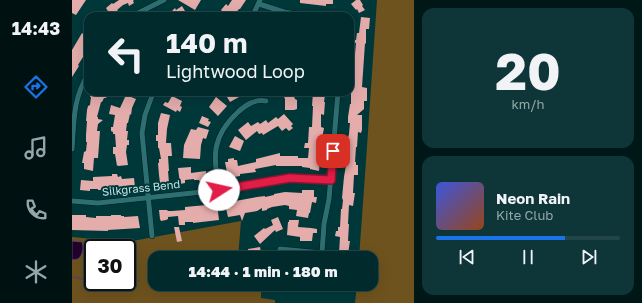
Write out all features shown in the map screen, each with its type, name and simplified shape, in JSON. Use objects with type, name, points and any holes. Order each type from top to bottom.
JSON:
[{"type":"street","points":[[140,12],[164,0]]},
{"type":"street","points":[[254,12],[260,2],[284,12]]},
{"type":"street","points":[[72,149],[76,104],[84,80]]},
{"type":"street","points":[[152,96],[145,115],[142,133],[152,236]]},
{"type":"street","points":[[280,249],[322,253],[324,224],[331,180],[338,96]]},
{"type":"street","points":[[219,190],[215,166],[216,146],[221,133],[232,118],[246,106],[257,100],[266,101]]},
{"type":"street","name":"Silkgrass Bend","points":[[72,201],[98,203],[148,198],[219,190],[290,178],[331,180]]},
{"type":"shaded area","points":[[377,0],[414,0],[414,303],[355,303],[356,291],[378,291],[378,251],[359,251]]},
{"type":"shaded area","points":[[241,221],[239,251],[148,251],[148,291],[261,291],[261,298],[275,300],[275,303],[72,303],[72,237],[94,239],[84,239],[84,291],[136,291],[136,240]]},
{"type":"shaded area","points":[[72,241],[82,242],[83,249],[78,259],[72,260]]},
{"type":"building","points":[[72,0],[86,0],[76,15],[72,13]]},
{"type":"building","points":[[119,0],[134,0],[134,3],[129,6],[128,3],[123,5],[117,12],[108,12],[106,8],[112,3],[113,4]]},
{"type":"building","points":[[178,0],[201,0],[195,10]]},
{"type":"building","points":[[232,0],[246,0],[236,12],[223,12],[221,10],[226,4],[228,6]]},
{"type":"building","points":[[300,0],[333,0],[333,4],[326,4],[326,6],[300,3]]},
{"type":"building","points":[[356,0],[360,0],[365,10],[359,13],[357,9],[356,10],[351,4]]},
{"type":"building","points":[[182,6],[186,12],[171,12],[175,8],[176,10]]},
{"type":"building","points":[[361,17],[370,18],[369,29],[366,29],[362,87],[367,88],[367,101],[364,101],[364,109],[357,115],[362,115],[362,130],[361,133],[358,132],[356,147],[355,162],[356,165],[358,165],[358,175],[354,175],[353,193],[355,193],[353,206],[349,205],[348,241],[350,241],[348,251],[339,251],[340,237],[335,236],[336,231],[338,231],[338,227],[340,227],[347,159],[345,158],[345,153],[348,154],[349,145],[346,144],[346,138],[348,138],[349,134],[350,123],[348,123],[348,117],[351,96],[354,96],[354,54],[356,43],[354,43],[354,40],[356,40],[357,33],[359,33]]},
{"type":"building","points":[[84,32],[84,58],[83,57],[72,77],[72,50],[82,33],[83,34]]},
{"type":"building","points":[[107,96],[101,102],[97,117],[98,119],[103,120],[98,124],[97,131],[100,131],[98,158],[94,158],[93,171],[84,169],[84,163],[82,163],[84,152],[86,151],[86,121],[88,106],[90,105],[90,97]]},
{"type":"building","points":[[126,96],[136,99],[127,123],[126,131],[128,131],[127,140],[129,140],[129,145],[127,145],[126,152],[128,165],[117,166],[115,154],[113,154],[113,147],[116,147],[115,134],[111,131],[115,115],[109,114],[111,105],[120,108]]},
{"type":"building","points":[[172,96],[182,101],[180,112],[177,110],[176,112],[163,105],[165,102],[168,103]]},
{"type":"building","points":[[226,96],[238,96],[239,97],[230,102]]},
{"type":"building","points":[[284,96],[294,96],[297,100],[297,109],[285,110]]},
{"type":"building","points":[[313,96],[325,96],[324,115],[321,114],[321,127],[324,128],[322,139],[318,138],[320,160],[319,171],[302,166],[276,165],[255,169],[256,172],[240,174],[240,176],[228,178],[225,162],[228,162],[228,159],[234,158],[234,160],[237,160],[238,166],[256,162],[256,159],[280,153],[280,156],[298,156],[298,158],[308,158],[309,148],[304,148],[305,143],[308,143],[309,127],[312,127]]},
{"type":"building","points":[[216,97],[227,106],[218,116],[209,107]]},
{"type":"building","points":[[161,113],[170,115],[166,143],[171,143],[172,156],[168,156],[168,187],[162,188],[158,163],[159,159],[161,159],[158,141],[156,141]]},
{"type":"building","points":[[284,114],[293,124],[291,126],[293,128],[289,131],[286,128],[282,131],[278,126],[263,135],[262,133],[259,134],[257,131],[246,140],[238,130],[248,122],[251,126],[258,122],[260,124],[266,120],[268,123],[276,117],[278,119]]},
{"type":"building","points":[[202,116],[209,119],[208,121],[211,122],[208,127],[199,123]]},
{"type":"building","points":[[198,127],[209,130],[206,139],[203,138],[200,159],[183,158],[184,145],[191,129],[196,130]]},
{"type":"building","points":[[235,136],[244,141],[240,151],[229,147]]},
{"type":"building","points":[[191,167],[191,173],[206,171],[207,180],[185,180],[185,183],[180,184],[178,168]]},
{"type":"building","points":[[112,174],[117,174],[118,177],[121,176],[122,179],[134,178],[135,187],[133,189],[126,190],[117,190],[116,188],[106,189],[106,191],[101,192],[101,190],[98,189],[90,189],[90,191],[80,190],[81,180],[93,181],[93,177],[112,176]]},
{"type":"building","points":[[302,190],[314,190],[314,197],[317,197],[316,203],[312,202],[308,218],[296,216],[297,210],[289,209],[289,206],[285,205],[272,207],[262,211],[262,208],[257,211],[245,213],[242,221],[240,215],[228,217],[225,204],[230,202],[265,197],[285,192],[302,193]]},
{"type":"building","points":[[217,204],[219,220],[193,223],[185,222],[185,225],[179,225],[178,216],[168,217],[168,219],[161,221],[160,219],[159,210],[185,210],[185,207]]},
{"type":"building","points":[[72,215],[86,215],[86,217],[96,218],[96,216],[111,215],[121,215],[124,217],[138,216],[140,228],[108,231],[72,230]]},
{"type":"building","points":[[278,217],[283,229],[276,232],[275,230],[260,244],[254,236],[264,228],[265,229],[273,225],[271,220]]},
{"type":"building","points":[[289,220],[299,220],[298,227],[317,229],[317,233],[313,233],[312,241],[300,241],[300,237],[287,235]]},
{"type":"building","points":[[174,227],[179,227],[182,241],[177,242]]},
{"type":"building","points":[[260,247],[261,251],[248,251],[248,249]]},
{"type":"waterway","points":[[72,277],[84,280]]},
{"type":"route","points":[[219,190],[290,178],[331,180],[333,151]]}]
